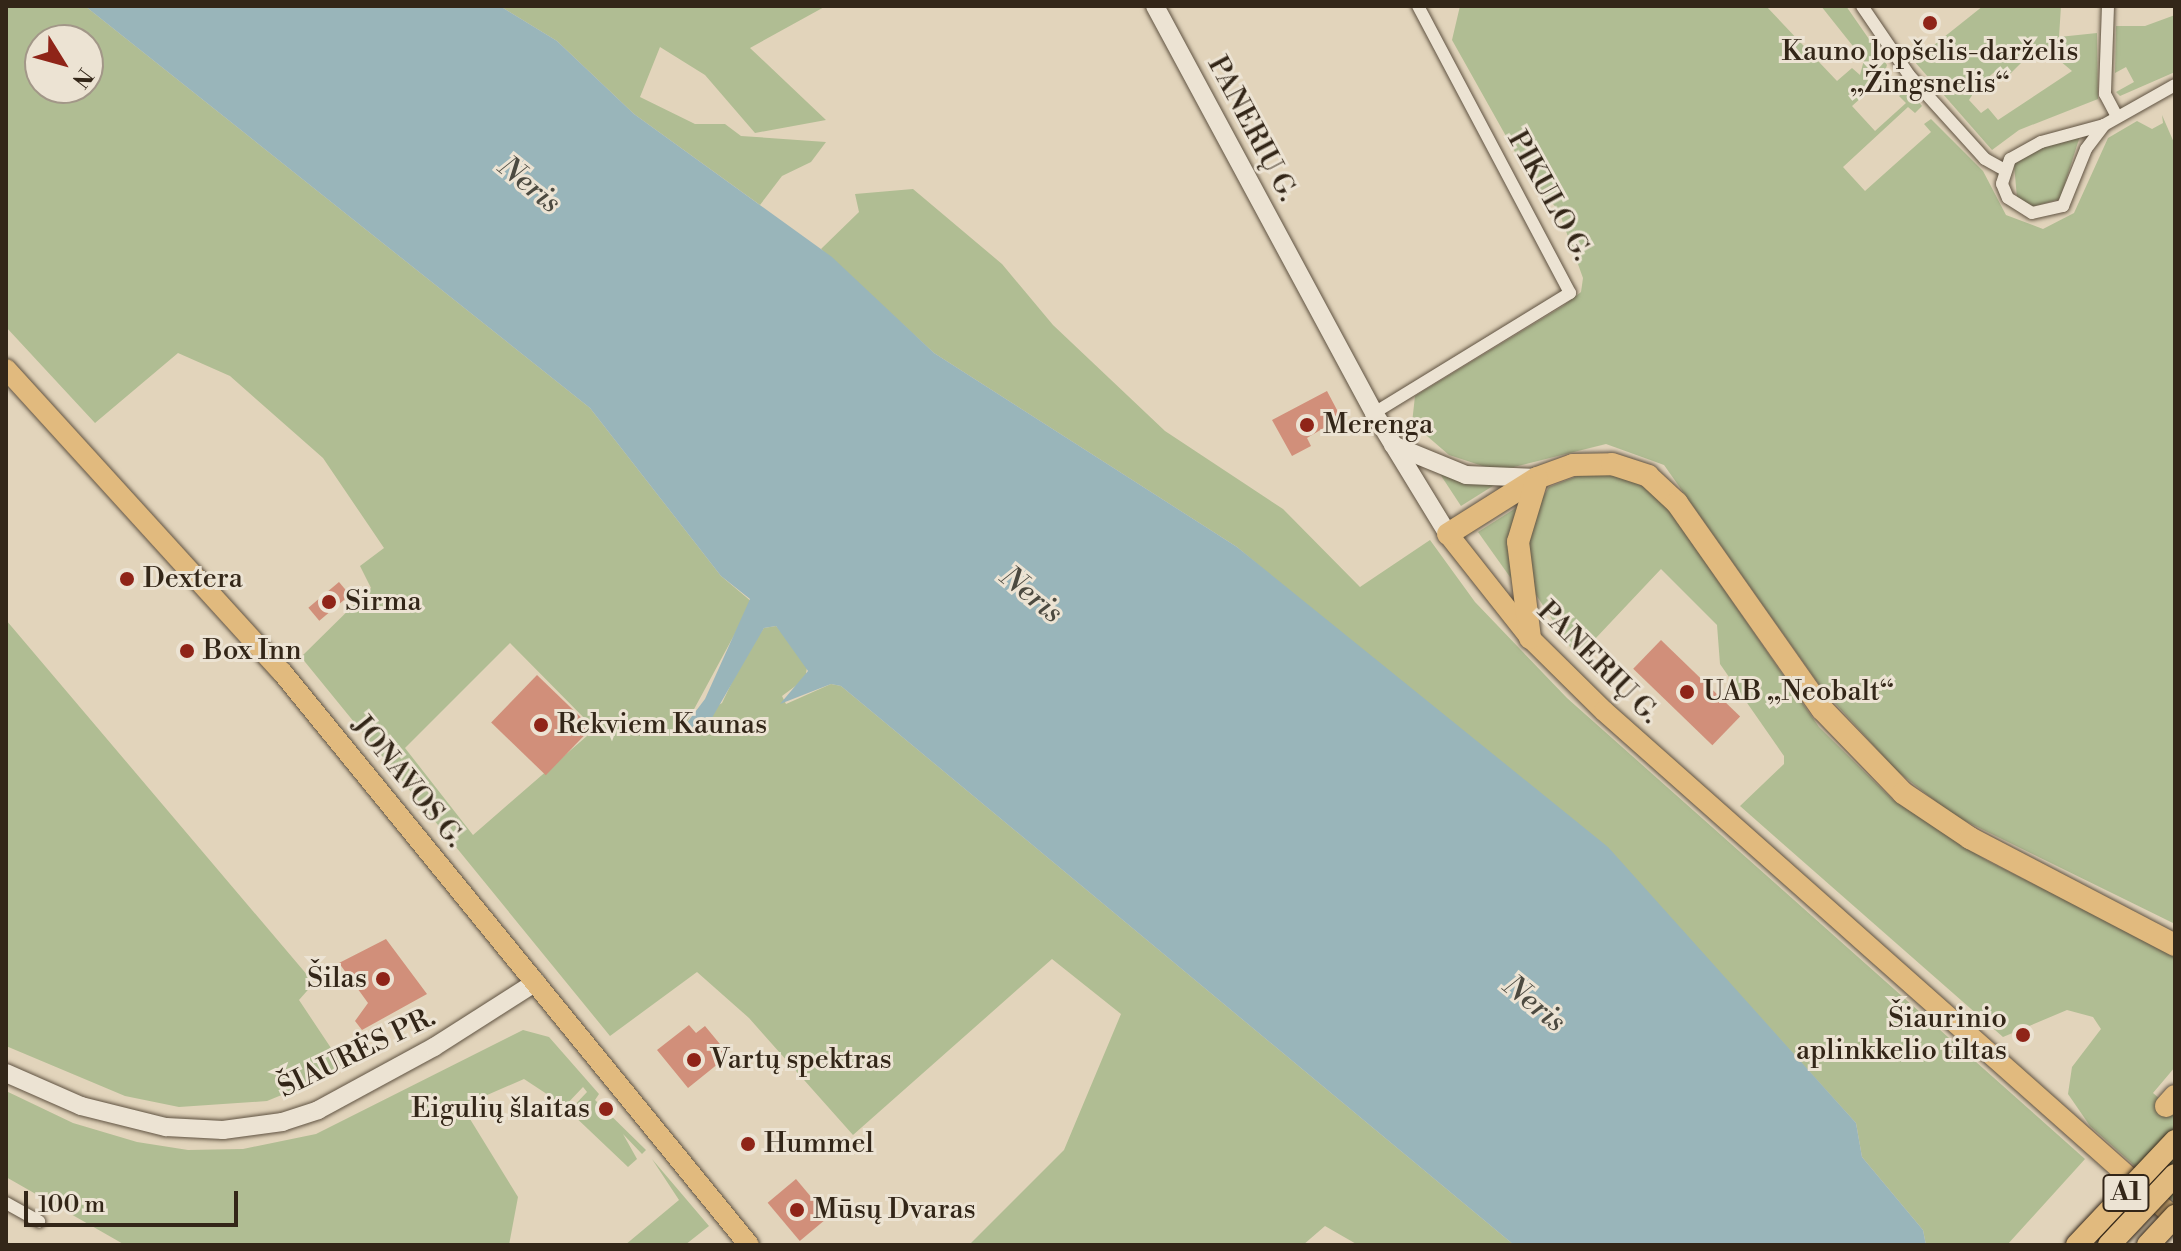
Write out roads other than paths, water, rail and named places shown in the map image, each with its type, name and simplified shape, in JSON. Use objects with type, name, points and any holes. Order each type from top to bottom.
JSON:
[{"type":"highway","points":[[1448,534],[1537,478],[1596,463],[1648,476],[1677,503],[1822,709],[1903,793],[1970,838],[2175,945]]},
{"type":"highway","points":[[1530,638],[1519,533],[1537,478]]},
{"type":"highway","name":"A1","points":[[2077,1245],[2175,1141]]},
{"type":"highway","name":"A1","points":[[2109,1245],[2175,1175]]},
{"type":"highway","points":[[2148,1245],[2175,1217]]},
{"type":"main road","name":"PANERIŲ G.","points":[[1155,6],[1374,413],[1448,534],[1530,638],[1692,792],[2175,1217]]},
{"type":"main road","name":"JONAVOS G.","points":[[6,369],[248,632],[749,1245]]},
{"type":"main road","points":[[1393,445],[1466,475],[1537,478]]},
{"type":"main road","name":"ŠIAURĖS PR.","points":[[6,1073],[81,1106],[166,1127],[223,1130],[282,1122],[318,1110],[434,1047],[536,982]]},
{"type":"street","name":"PIKULO G.","points":[[1374,413],[1570,293],[1418,6]]},
{"type":"street","points":[[1862,6],[1909,75],[1985,159],[2003,169]]},
{"type":"street","points":[[2108,6],[2105,94],[2117,117]]},
{"type":"street","points":[[2003,169],[2041,142],[2104,125],[2175,85]]},
{"type":"street","points":[[2003,169],[2008,198],[2019,209],[2054,212],[2071,196],[2086,149],[2104,125]]},
{"type":"street","points":[[6,1203],[39,1221]]},
{"type":"water","name":"Neris","points":[[85,6],[500,6],[557,41],[634,114],[832,257],[934,353],[1237,547],[1608,847],[1856,1123],[1862,1157],[1923,1230],[1926,1245],[1514,1245],[841,686],[831,684],[780,704],[808,671],[776,626],[764,628],[709,723],[693,735],[686,724],[705,699],[750,599],[721,576],[590,408]]},
{"type":"place","name":"Kauno lopšelis-darželis „Žingsnelis“","points":[[1930,23]]},
{"type":"place","name":"Merenga","points":[[1307,425]]},
{"type":"place","name":"Dextera","points":[[127,579]]},
{"type":"place","name":"Sirma","points":[[329,602]]},
{"type":"place","name":"Box Inn","points":[[187,651]]},
{"type":"place","name":"UAB „Neobalt“","points":[[1687,692]]},
{"type":"place","name":"Rekviem Kaunas","points":[[541,725]]},
{"type":"place","name":"Šilas","points":[[383,979]]},
{"type":"place","name":"Šiaurinio aplinkkelio tiltas","points":[[2023,1035]]},
{"type":"place","name":"Vartų spektras","points":[[694,1060]]},
{"type":"place","name":"Eigulių šlaitas","points":[[606,1109]]},
{"type":"place","name":"Hummel","points":[[748,1144]]},
{"type":"place","name":"Mūsų Dvaras","points":[[797,1210]]}]
